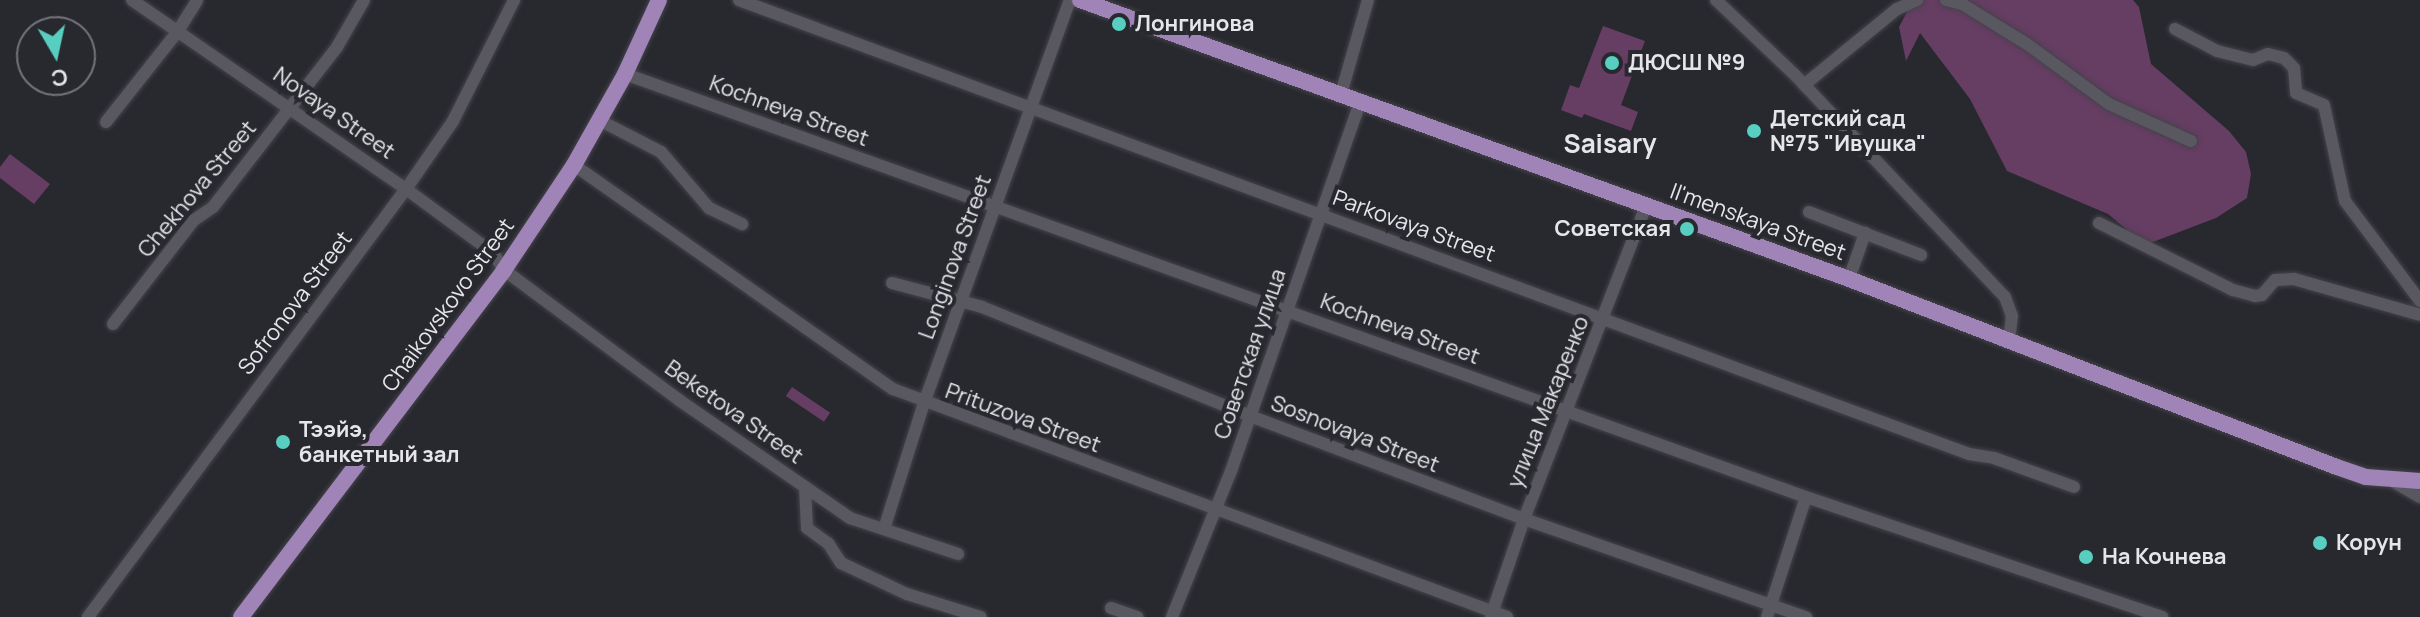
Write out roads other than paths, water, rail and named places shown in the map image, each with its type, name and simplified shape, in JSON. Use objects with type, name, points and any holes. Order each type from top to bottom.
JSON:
[{"type":"main road","name":"Chaikovskovo Street","points":[[241,617],[504,270],[574,165],[625,74],[659,0]]},
{"type":"main road","name":"Il'menskaya Street","points":[[1080,0],[1849,279],[2334,466],[2394,482],[2420,481]]},
{"type":"street","name":"Novaya Street","points":[[132,0],[291,106],[406,189],[493,253],[504,270]]},
{"type":"street","points":[[106,122],[178,31],[197,0]]},
{"type":"street","name":"Chekhova Street","points":[[113,324],[194,220],[213,207],[337,47],[364,0]]},
{"type":"street","name":"Sofronova Street","points":[[88,617],[406,189],[453,121],[514,0]]},
{"type":"street","name":"Parkovaya Street","points":[[739,0],[1969,454],[1994,458],[2074,487]]},
{"type":"street","name":"Longinova Street","points":[[884,529],[924,403],[1029,106],[1070,0]]},
{"type":"street","points":[[1341,94],[1368,0]]},
{"type":"street","points":[[1716,0],[1804,85],[2005,297],[2012,316],[2009,339]]},
{"type":"street","points":[[1804,85],[1897,9],[1917,0]]},
{"type":"street","points":[[1946,0],[1962,4],[2027,44],[2109,104],[2191,141]]},
{"type":"street","points":[[2175,29],[2217,51],[2253,60],[2268,54],[2284,58],[2294,68],[2296,93],[2324,105],[2345,201],[2420,301]]},
{"type":"street","name":"Kochneva Street","points":[[625,74],[1806,497],[2162,617]]},
{"type":"street","name":"Советская улица","points":[[1172,617],[1250,416],[1360,102]]},
{"type":"street","points":[[599,120],[661,152],[709,208],[742,224]]},
{"type":"street","name":"Prituzova Street","points":[[574,165],[889,387],[924,403],[1491,614],[1507,617]]},
{"type":"street","name":"улица Макаренко","points":[[1491,614],[1565,411],[1647,204]]},
{"type":"street","points":[[1809,212],[1921,255]]},
{"type":"street","points":[[2099,223],[2233,290],[2255,296],[2275,280],[2294,279],[2420,315]]},
{"type":"street","points":[[1849,279],[1865,233]]},
{"type":"street","name":"Beketova Street","points":[[504,270],[850,518],[958,554]]},
{"type":"street","name":"Sosnovaya Street","points":[[892,283],[961,301],[1250,416],[1768,612],[1806,617]]},
{"type":"street","points":[[2394,482],[2420,497]]},
{"type":"street","points":[[805,487],[807,528],[828,543],[841,563],[907,594],[981,617]]},
{"type":"street","points":[[1768,612],[1806,497]]},
{"type":"street","points":[[1111,608],[1137,617]]},
{"type":"place","name":"Лонгинова","points":[[1119,24]]},
{"type":"place","name":"ДЮСШ №9","points":[[1612,63]]},
{"type":"place","name":"Детский сад №75 \"Ивушка\"","points":[[1754,131]]},
{"type":"place","name":"Советская","points":[[1687,229]]},
{"type":"place","name":"Тээйэ, банкетный зал","points":[[283,442]]},
{"type":"place","name":"Корун","points":[[2320,543]]},
{"type":"place","name":"На Кочнева","points":[[2086,557]]},
{"type":"district","name":"Saisary","points":[[1610,144]]}]
